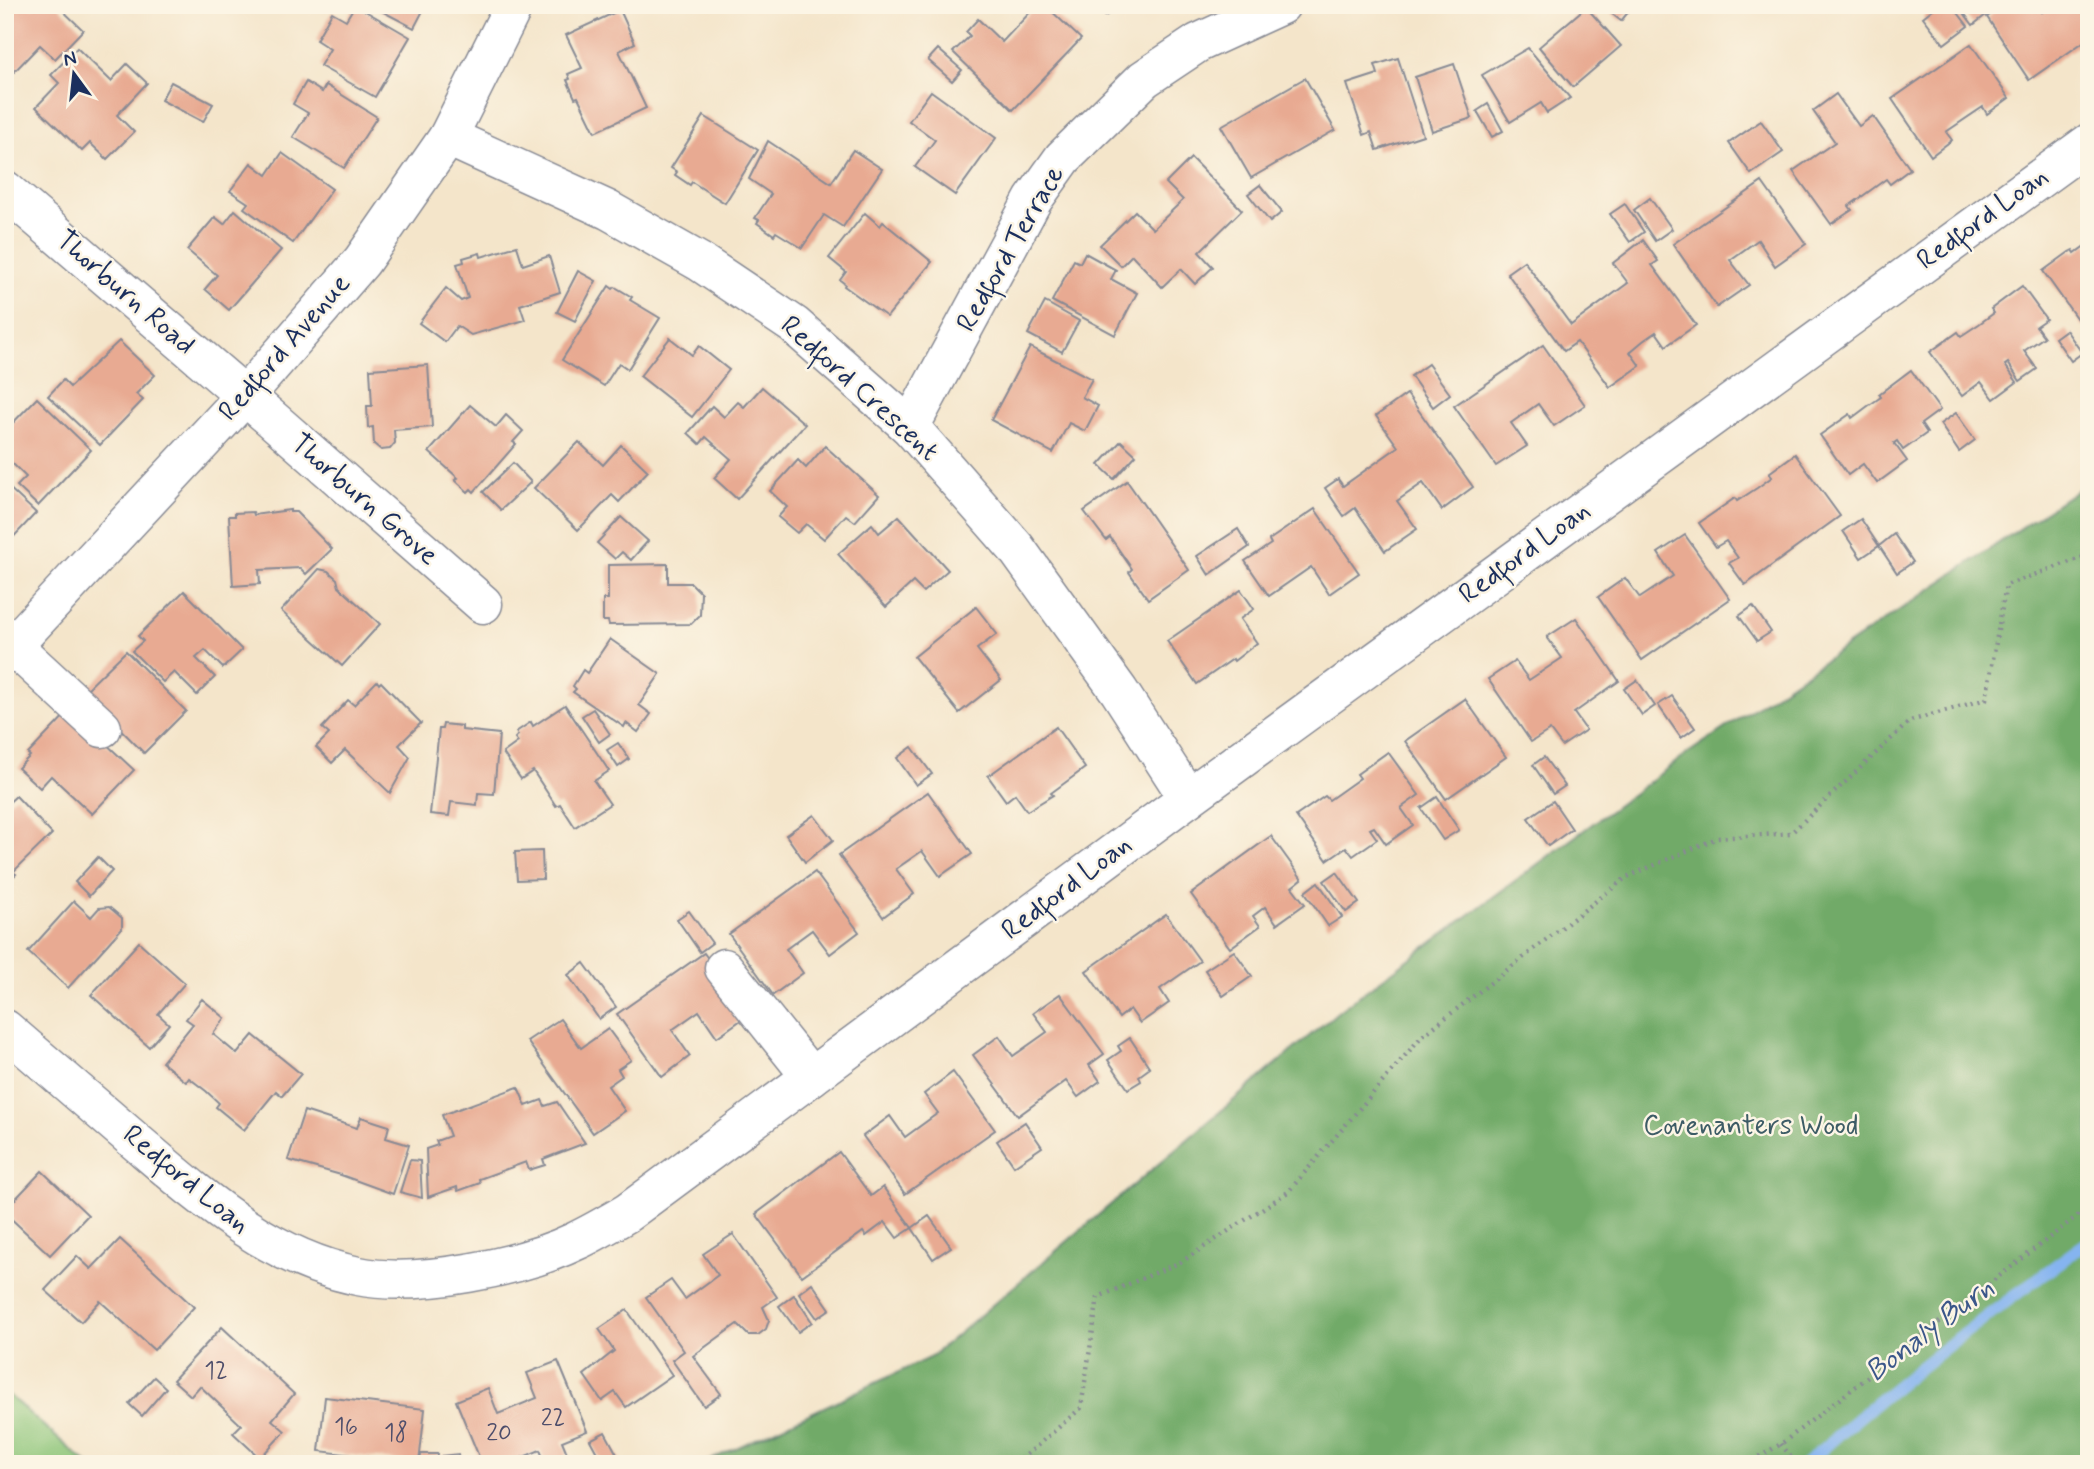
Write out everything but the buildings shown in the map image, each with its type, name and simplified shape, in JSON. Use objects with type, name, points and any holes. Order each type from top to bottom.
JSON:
[{"type":"street","name":"Redford Avenue","points":[[9,650],[245,396],[362,261],[448,137],[514,5]]},
{"type":"street","name":"Redford Terrace","points":[[910,427],[1033,200],[1063,158],[1144,79],[1198,43],[1281,5]]},
{"type":"street","name":"Redford Crescent","points":[[448,137],[608,210],[700,262],[794,325],[910,427],[1016,548],[1119,691],[1188,798]]},
{"type":"street","name":"Redford Loan","points":[[5,1029],[214,1207],[258,1238],[308,1261],[359,1276],[410,1280],[470,1273],[524,1259],[573,1242],[627,1213],[1188,798],[2089,143]]},
{"type":"street","name":"Thorburn Road","points":[[5,190],[245,396]]},
{"type":"street","name":"Thorburn Grove","points":[[245,396],[483,604]]},
{"type":"street","points":[[9,650],[102,728]]},
{"type":"street","points":[[724,968],[811,1077]]},
{"type":"path","points":[[1016,1464],[1081,1408],[1098,1297],[1181,1262],[1288,1192],[1422,1036],[1627,877],[1717,838],[1791,833],[1910,722],[1986,699],[2006,584],[2089,555]]},
{"type":"path","points":[[1747,1464],[1781,1444],[2089,1207]]},
{"type":"path","points":[[1781,1444],[1796,1464]]},
{"type":"green space","name":"Covenanters Wood","points":[[2089,482],[2089,1464],[702,1464],[931,1357],[1340,1010],[1691,751]]},
{"type":"green space","points":[[5,1392],[78,1456],[88,1464],[5,1464]]},
{"type":"waterway","name":"Bonaly Burn","points":[[1806,1464],[1839,1434],[1980,1321],[2089,1241]]}]
